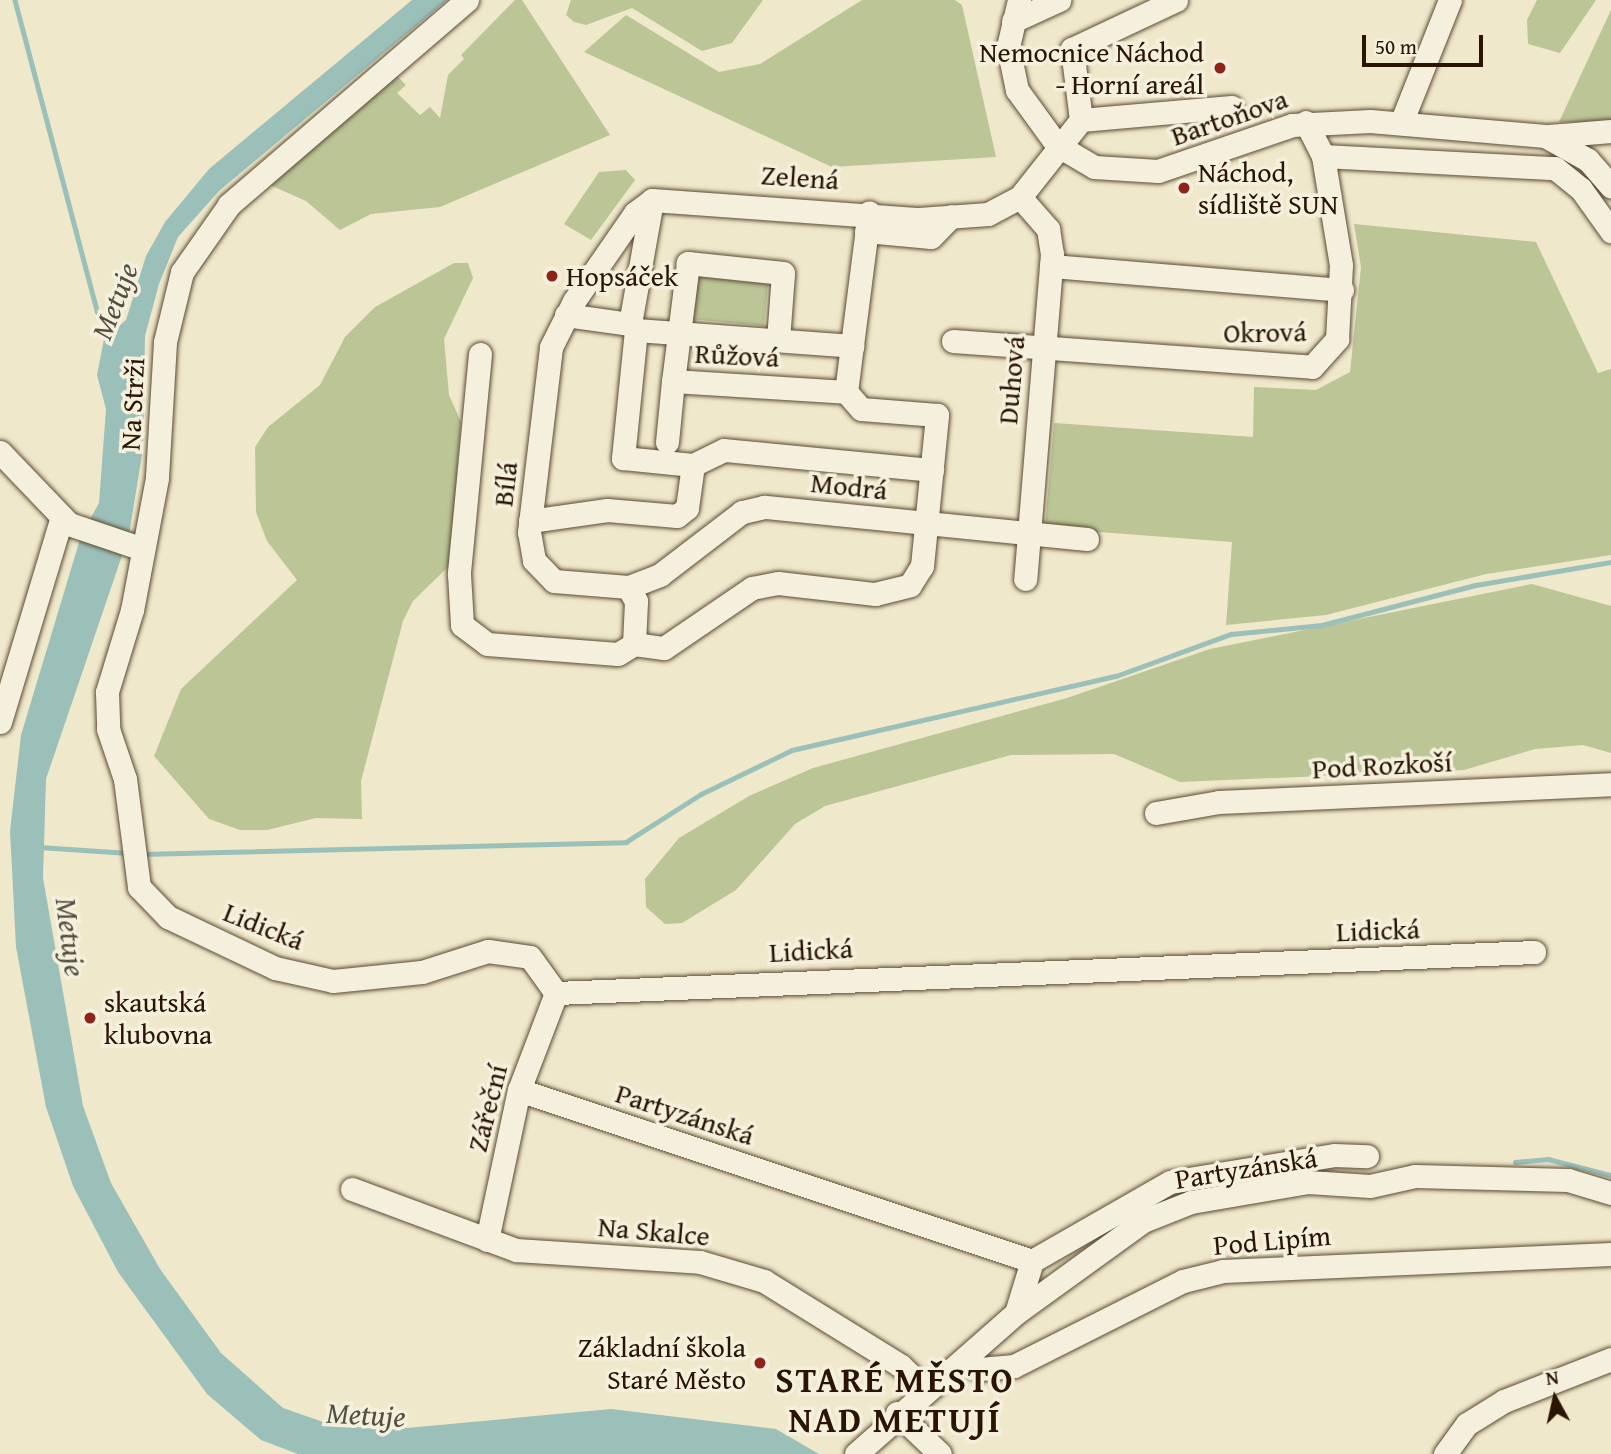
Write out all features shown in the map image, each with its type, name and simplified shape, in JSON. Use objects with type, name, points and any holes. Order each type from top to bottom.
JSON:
[{"type":"street","name":"Na Strži","points":[[139,887],[125,779],[108,729],[107,692],[135,547],[163,431],[165,342],[194,246],[272,164],[467,0]]},
{"type":"street","points":[[1016,11],[1059,0]]},
{"type":"street","points":[[1176,0],[1072,49],[1080,111],[1231,107]]},
{"type":"street","points":[[1401,122],[1450,0]]},
{"type":"street","name":"Bartoňova","points":[[1016,11],[1013,78],[1033,118],[1057,145],[1104,170],[1147,173],[1306,122],[1401,122],[1545,136],[1580,153],[1611,186]]},
{"type":"street","name":"Zelená","points":[[652,200],[868,221],[988,214],[1020,197],[1080,111]]},
{"type":"street","name":"Okrová","points":[[1044,349],[1312,367],[1337,339],[1342,290],[1323,156],[1306,122]]},
{"type":"street","points":[[1545,136],[1611,131]]},
{"type":"street","points":[[1323,156],[1555,168],[1581,188],[1611,231]]},
{"type":"street","name":"Duhová","points":[[1020,197],[1048,229],[1051,266],[1025,579]]},
{"type":"street","points":[[652,200],[635,213],[566,315],[679,334],[852,346]]},
{"type":"street","points":[[652,200],[633,327],[623,458],[693,466],[724,450],[932,470]]},
{"type":"street","points":[[846,392],[868,221]]},
{"type":"street","name":"Růžová","points":[[480,354],[459,574],[462,625],[487,644],[618,654],[634,644],[664,648],[752,588],[778,583],[875,594],[910,585],[922,566],[937,415],[861,409],[846,392],[673,381],[688,263],[783,273],[778,341]]},
{"type":"street","points":[[1051,266],[1342,290]]},
{"type":"street","name":"Bílá","points":[[566,315],[551,347],[530,521],[534,560],[554,582],[628,587]]},
{"type":"street","points":[[953,341],[1044,349]]},
{"type":"street","points":[[667,442],[673,381]]},
{"type":"street","points":[[0,452],[66,520],[135,547]]},
{"type":"street","points":[[530,521],[607,510],[677,516],[687,508],[693,466]]},
{"type":"street","name":"Modrá","points":[[628,587],[660,575],[742,512],[764,507],[1087,539]]},
{"type":"street","points":[[0,722],[66,520]]},
{"type":"street","points":[[628,587],[636,601],[634,644]]},
{"type":"street","name":"Pod Rozkoší","points":[[1156,813],[1219,803],[1611,784]]},
{"type":"street","name":"Lidická","points":[[139,887],[168,917],[275,968],[333,981],[422,972],[488,951],[530,957],[556,993],[1534,952]]},
{"type":"street","name":"Zářeční","points":[[487,1240],[519,1090],[556,993]]},
{"type":"street","name":"Partyzánská","points":[[519,1090],[1032,1261],[1170,1182],[1334,1155],[1367,1157]]},
{"type":"street","name":"Partyzánská","points":[[856,1454],[897,1413],[1016,1314],[1143,1221],[1191,1202],[1308,1182],[1370,1186],[1415,1176],[1568,1180],[1611,1193]]},
{"type":"street","name":"Na Skalce","points":[[352,1189],[516,1250],[730,1269],[775,1288],[901,1366],[925,1389]]},
{"type":"street","name":"Pod Lipím","points":[[961,1362],[988,1370],[1014,1366],[1183,1281],[1223,1271],[1611,1254]]},
{"type":"street","points":[[1016,1314],[1032,1261]]},
{"type":"street","points":[[1446,1454],[1467,1424],[1504,1401],[1611,1359]]},
{"type":"street","points":[[897,1413],[940,1454]]},
{"type":"green space","points":[[515,0],[522,0],[610,135],[440,207],[371,214],[340,230],[306,201],[263,182],[394,73],[406,85],[397,93],[420,115],[430,107],[440,118],[448,75],[464,59],[461,55]]},
{"type":"green space","points":[[571,0],[763,0],[732,43],[702,51],[632,8],[586,25],[574,22],[566,15]]},
{"type":"green space","points":[[862,0],[955,0],[962,5],[996,157],[832,167],[584,52],[626,15],[719,72],[760,64]]},
{"type":"green space","points":[[1537,0],[1596,0],[1560,53],[1528,44],[1527,20]]},
{"type":"green space","points":[[1611,10],[1611,122],[1559,122]]},
{"type":"green space","points":[[626,170],[635,180],[591,240],[564,224],[599,172]]},
{"type":"green space","points":[[1354,224],[1536,242],[1598,373],[1611,369],[1611,555],[1486,574],[1326,615],[1226,625],[1232,542],[1045,528],[1054,423],[1253,437],[1254,387],[1316,390],[1350,372],[1361,267]]},
{"type":"green space","points":[[454,263],[468,263],[473,278],[444,339],[449,395],[461,422],[450,565],[413,601],[403,621],[361,781],[362,819],[316,818],[267,830],[240,830],[209,819],[154,756],[181,689],[297,580],[267,541],[256,512],[255,447],[268,427],[320,385],[345,337],[375,307]]},
{"type":"green space","points":[[693,276],[768,284],[764,326],[689,319]]},
{"type":"green space","points":[[1532,584],[1611,606],[1611,753],[1583,745],[1535,749],[1464,770],[1180,782],[1114,754],[1011,755],[825,806],[795,824],[736,890],[682,923],[665,924],[646,907],[645,879],[679,838],[749,796],[813,768],[1067,698],[1210,649]]},
{"type":"water","points":[[412,0],[447,0],[219,191],[178,237],[159,284],[145,336],[143,448],[129,535],[46,779],[43,878],[83,1106],[111,1183],[160,1269],[221,1353],[283,1408],[329,1424],[385,1430],[611,1409],[776,1429],[819,1454],[298,1454],[261,1440],[207,1394],[118,1272],[73,1186],[46,1107],[16,947],[10,831],[21,735],[81,536],[99,503],[106,409],[97,375],[104,339],[126,320],[146,256],[165,222],[209,169]]},
{"type":"waterway","name":"Metuje","points":[[15,0],[97,311],[116,335]]},
{"type":"waterway","points":[[141,854],[626,842],[701,794],[792,750],[1116,676],[1231,634],[1322,625],[1476,585],[1611,562]]},
{"type":"waterway","points":[[39,847],[128,853]]},
{"type":"waterway","points":[[1515,1162],[1548,1159],[1611,1175]]},
{"type":"place","name":"Nemocnice Náchod - Horní areál","points":[[1220,68]]},
{"type":"place","name":"Náchod, sídliště SUN","points":[[1184,188]]},
{"type":"place","name":"Hopsáček","points":[[552,276]]},
{"type":"place","name":"skautská klubovna","points":[[90,1018]]},
{"type":"place","name":"Základní škola Staré Město","points":[[760,1363]]},
{"type":"district","name":"STARÉ MĚSTO NAD METUJÍ","points":[[895,1400]]}]
